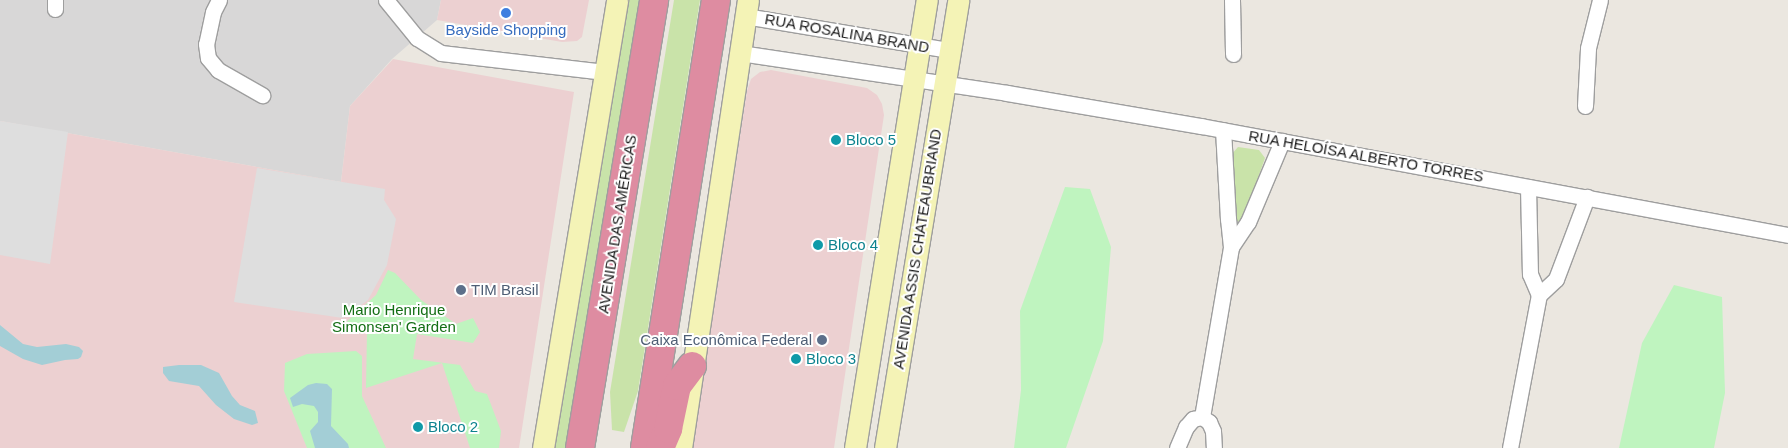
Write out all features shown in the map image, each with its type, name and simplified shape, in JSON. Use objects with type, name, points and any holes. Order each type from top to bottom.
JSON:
[{"type":"highway","points":[[644,0],[644,17],[649,31]]},
{"type":"highway","name":"AVENIDA DAS AMÉRICAS","points":[[580,448],[654,0]]},
{"type":"highway","points":[[645,448],[716,0]]},
{"type":"highway","points":[[660,448],[668,429],[677,386],[692,366]]},
{"type":"street","points":[[219,0],[213,12],[206,44],[208,58],[218,70],[262,95]]},
{"type":"street","points":[[386,0],[417,38],[441,53],[605,72]]},
{"type":"street","points":[[543,448],[617,0]]},
{"type":"street","name":"AVENIDA ASSIS CHATEAUBRIAND","points":[[855,448],[927,0]]},
{"type":"street","name":"AVENIDA ASSIS CHATEAUBRIAND","points":[[885,448],[958,0]]},
{"type":"street","points":[[1232,0],[1233,54]]},
{"type":"street","points":[[1585,106],[1588,48],[1600,0]]},
{"type":"street","points":[[680,448],[747,8]]},
{"type":"street","name":"RUA ROSALINA BRAND","points":[[747,8],[920,46],[949,50]]},
{"type":"street","points":[[740,53],[944,84]]},
{"type":"street","name":"RUA HELOÍSA ALBERTO TORRES","points":[[944,84],[1223,130],[1788,235]]},
{"type":"street","points":[[1202,417],[1232,247],[1228,219],[1223,130]]},
{"type":"street","points":[[1232,247],[1248,222],[1282,141]]},
{"type":"street","points":[[898,180],[908,172],[915,171],[922,175],[927,185]]},
{"type":"street","points":[[1510,448],[1539,295],[1530,274],[1528,187]]},
{"type":"street","points":[[1539,295],[1556,279],[1587,197]]},
{"type":"street","points":[[1177,448],[1186,427],[1193,419],[1202,417],[1209,422],[1213,431],[1214,448]]},
{"type":"shaded area","points":[[0,0],[441,0],[437,20],[392,59],[350,106],[341,182],[0,121]]},
{"type":"shaded area","points":[[441,0],[589,0],[582,37],[577,41],[562,42],[437,20]]},
{"type":"shaded area","points":[[393,59],[574,92],[519,448],[0,448],[0,121],[341,182],[350,106]]},
{"type":"shaded area","points":[[771,70],[867,88],[877,95],[882,104],[884,115],[834,448],[692,448],[747,91],[751,79],[760,72]]},
{"type":"shaded area","points":[[0,121],[68,132],[50,264],[0,255]]},
{"type":"shaded area","points":[[257,168],[385,189],[384,200],[396,219],[387,265],[368,300],[343,318],[234,302]]},
{"type":"green space","points":[[626,0],[639,0],[568,448],[553,448]]},
{"type":"green space","points":[[674,0],[700,0],[638,391],[624,432],[612,430],[610,392]]},
{"type":"green space","points":[[1238,147],[1259,150],[1265,158],[1244,218],[1240,222],[1233,220],[1231,155]]},
{"type":"green space","points":[[1065,187],[1090,189],[1111,247],[1103,341],[1066,448],[1014,448],[1021,390],[1020,311]]},
{"type":"green space","name":"Mario Henrique Simonsen' Garden","points":[[388,270],[395,273],[421,300],[456,324],[473,318],[480,332],[473,343],[417,334],[413,359],[460,365],[475,391],[487,394],[501,431],[499,448],[470,448],[442,363],[366,388],[367,331],[343,325],[376,295]]},
{"type":"green space","points":[[1674,285],[1722,297],[1725,393],[1714,448],[1619,448],[1642,343]]},
{"type":"green space","points":[[356,351],[362,356],[362,396],[386,448],[307,448],[284,391],[285,363],[307,354]]},
{"type":"water","points":[[0,325],[23,344],[37,347],[66,344],[79,347],[83,351],[81,357],[42,365],[23,359],[0,346]]},
{"type":"water","points":[[201,365],[219,373],[232,396],[240,405],[255,411],[258,423],[252,425],[234,419],[216,405],[199,386],[169,381],[163,373],[163,367]]},
{"type":"water","points":[[316,383],[327,384],[332,389],[331,426],[348,444],[349,448],[315,448],[310,431],[318,422],[318,412],[314,406],[302,404],[293,407],[290,398],[308,385]]},
{"type":"place","name":"Bayside Shopping","points":[[506,13]]},
{"type":"place","name":"Bloco 5","points":[[836,140]]},
{"type":"place","name":"Bloco 4","points":[[818,245]]},
{"type":"place","name":"TIM Brasil","points":[[461,290]]},
{"type":"place","name":"Caixa Econômica Federal","points":[[822,340]]},
{"type":"place","name":"Bloco 3","points":[[796,359]]},
{"type":"place","name":"Bloco 2","points":[[418,427]]}]
